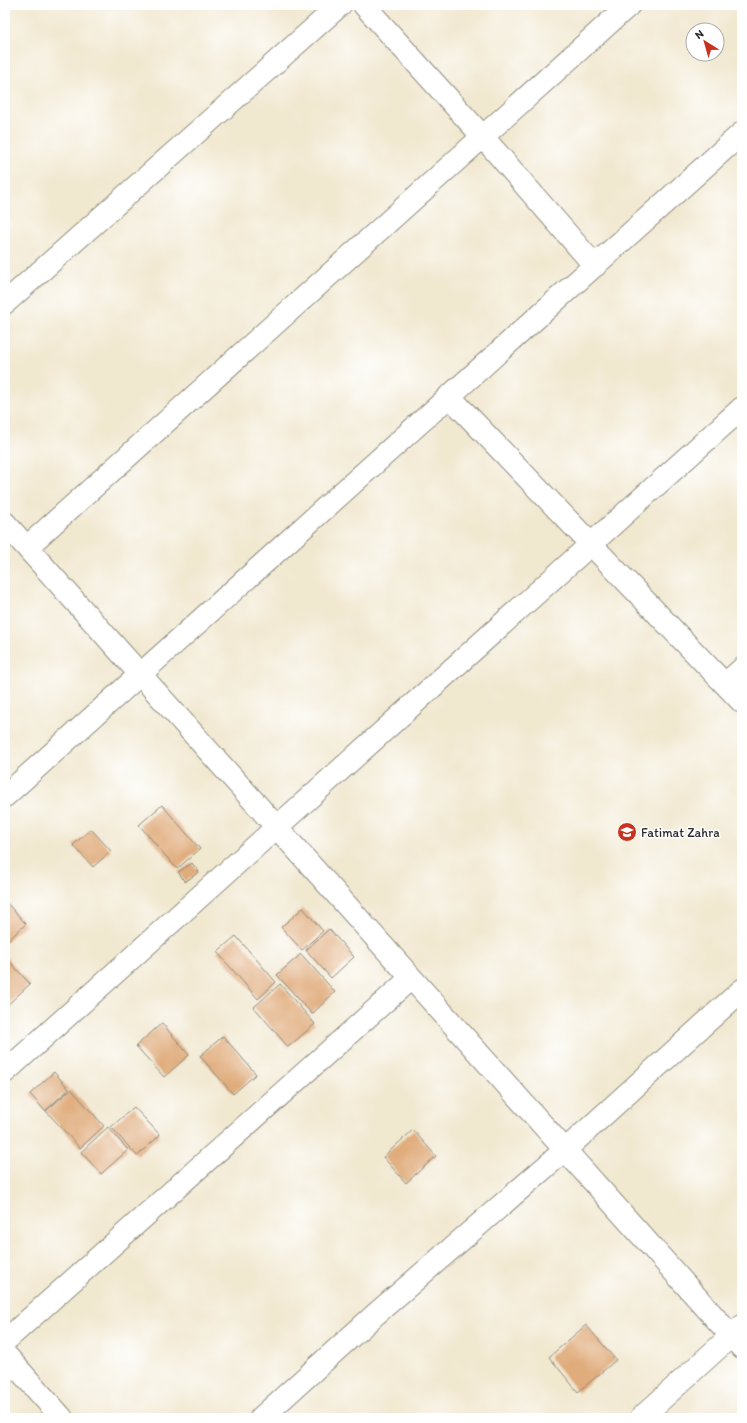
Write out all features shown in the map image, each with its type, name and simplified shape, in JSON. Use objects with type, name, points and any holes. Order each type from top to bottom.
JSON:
[{"type":"street","points":[[5,303],[340,5]]},
{"type":"street","points":[[364,5],[483,137],[595,266]]},
{"type":"street","points":[[27,547],[629,5]]},
{"type":"street","points":[[5,796],[742,133]]},
{"type":"street","points":[[449,396],[742,702]]},
{"type":"street","points":[[5,1072],[742,408]]},
{"type":"street","points":[[5,523],[565,1150],[738,1337],[641,1418]]},
{"type":"street","points":[[725,684],[742,669]]},
{"type":"street","points":[[5,1341],[411,978]]},
{"type":"street","points":[[261,1418],[388,1302],[565,1150],[742,990]]},
{"type":"street","points":[[5,1354],[62,1418]]},
{"type":"building","points":[[162,805],[200,849],[177,869],[139,825]]},
{"type":"building","points":[[91,829],[111,851],[93,867],[73,845]]},
{"type":"building","points":[[192,863],[199,872],[185,882],[178,872]]},
{"type":"building","points":[[5,901],[26,924],[5,943]]},
{"type":"building","points":[[303,908],[323,931],[302,950],[281,927]]},
{"type":"building","points":[[329,929],[354,957],[331,978],[306,950]]},
{"type":"building","points":[[236,936],[276,982],[258,999],[217,952]]},
{"type":"building","points":[[301,954],[335,992],[312,1014],[277,975]]},
{"type":"building","points":[[5,956],[30,984],[5,1007]]},
{"type":"building","points":[[280,984],[315,1024],[288,1047],[254,1007]]},
{"type":"building","points":[[162,1023],[189,1055],[164,1077],[136,1046]]},
{"type":"building","points":[[223,1036],[256,1074],[233,1094],[200,1056]]},
{"type":"building","points":[[54,1072],[69,1089],[45,1111],[30,1094]]},
{"type":"building","points":[[71,1089],[104,1126],[80,1148],[46,1111]]},
{"type":"building","points":[[134,1107],[160,1135],[137,1156],[111,1127]]},
{"type":"building","points":[[108,1127],[128,1150],[101,1174],[81,1152]]},
{"type":"building","points":[[413,1130],[436,1156],[406,1183],[383,1157]]},
{"type":"building","points":[[586,1325],[616,1360],[578,1392],[549,1357]]},
{"type":"place","name":"Fatimat Zahra","points":[[627,832]]}]
